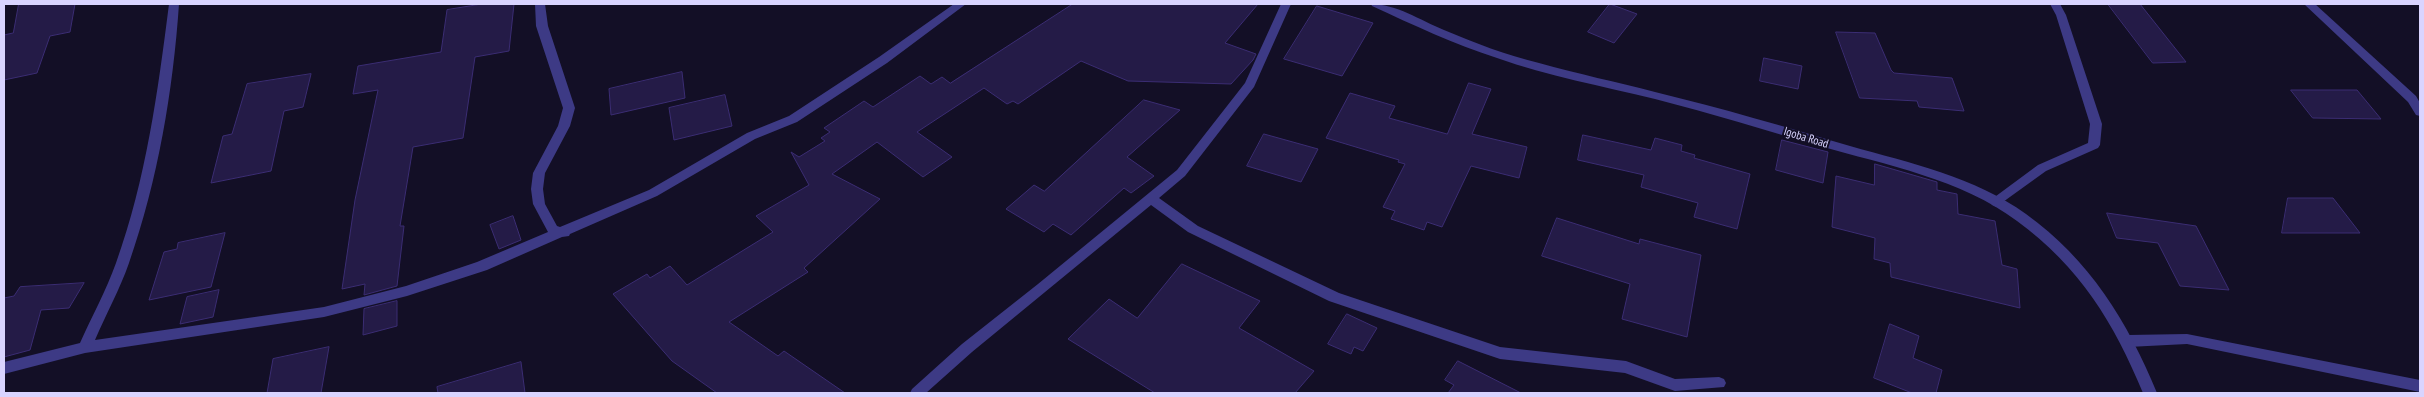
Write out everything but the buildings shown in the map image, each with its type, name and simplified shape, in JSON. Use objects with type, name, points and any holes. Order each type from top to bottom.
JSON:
[{"type":"street","points":[[85,347],[127,251],[155,138],[172,37],[174,4]]},
{"type":"street","points":[[540,4],[542,26],[569,108],[564,126],[539,173],[537,189],[539,204],[553,230],[564,232]]},
{"type":"street","points":[[4,368],[85,347],[324,312],[416,288],[482,266],[653,193],[752,136],[793,119],[883,60],[961,4]]},
{"type":"street","points":[[917,393],[967,348],[1181,173],[1250,84],[1286,4]]},
{"type":"street","name":"Igoba Road","points":[[1376,4],[1435,32],[1503,56],[1558,73],[1628,89],[1782,130],[1953,183],[1996,202],[2019,216],[2079,266],[2101,294],[2128,341],[2150,393]]},
{"type":"street","points":[[1996,202],[2042,168],[2094,145],[2096,124],[2061,15],[2054,4]]},
{"type":"street","points":[[2309,4],[2412,99],[2420,112]]},
{"type":"street","points":[[1152,198],[1193,229],[1334,297],[1500,353],[1626,367],[1674,385],[1719,384]]},
{"type":"street","points":[[2128,341],[2187,339],[2420,386]]}]
